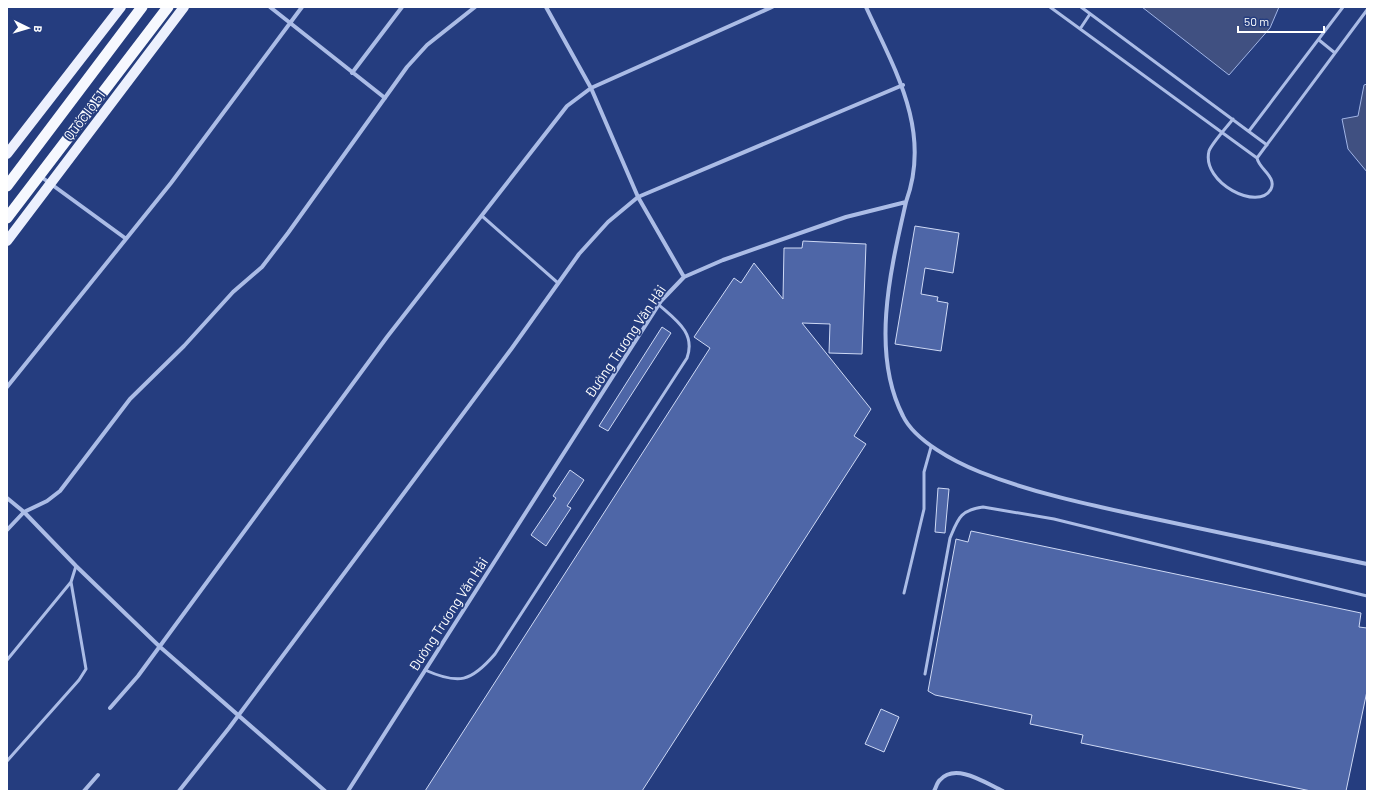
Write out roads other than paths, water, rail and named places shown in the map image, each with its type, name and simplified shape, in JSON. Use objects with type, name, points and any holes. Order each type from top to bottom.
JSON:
[{"type":"highway","name":"Quốc lộ 51","points":[[8,183],[142,7]]},
{"type":"highway","name":"Quốc lộ 51","points":[[7,218],[168,7]]},
{"type":"main road","points":[[7,154],[121,7]]},
{"type":"main road","name":"Quốc lộ 51","points":[[7,241],[184,7]]},
{"type":"street","points":[[270,7],[385,98]]},
{"type":"street","points":[[7,387],[125,238],[171,183],[302,7]]},
{"type":"street","points":[[352,73],[402,7]]},
{"type":"street","points":[[7,530],[24,512],[47,501],[60,491],[130,399],[184,346],[233,292],[262,266],[288,233],[407,67],[427,45],[475,7]]},
{"type":"street","points":[[546,7],[591,88],[638,197],[684,278]]},
{"type":"street","points":[[110,708],[138,676],[387,337],[563,111],[575,99],[591,88],[772,7]]},
{"type":"street","points":[[866,7],[903,85],[915,134],[913,182],[906,202],[893,263],[884,329],[889,372],[895,400],[904,418],[916,435],[931,446],[979,472],[1044,493],[1094,506],[1367,564]]},
{"type":"street","points":[[180,791],[238,716],[512,348],[558,283],[598,232],[638,197],[903,85]]},
{"type":"street","points":[[39,176],[125,238]]},
{"type":"street","name":"Đường Trương Văn Hải","points":[[348,791],[659,304],[684,278],[723,260],[846,217],[872,209],[906,202]]},
{"type":"street","points":[[7,498],[24,512],[76,566],[160,646],[325,791]]},
{"type":"street","points":[[934,791],[939,780],[951,773],[966,774],[1003,791]]},
{"type":"street","points":[[84,791],[98,775]]},
{"type":"lane","points":[[1050,7],[1257,158]]},
{"type":"lane","points":[[1081,7],[1267,145]]},
{"type":"lane","points":[[1249,131],[1343,7]]},
{"type":"lane","points":[[1233,119],[1210,149],[1209,157],[1213,172],[1220,183],[1231,192],[1263,197],[1271,189],[1272,181],[1268,173],[1258,165],[1257,158],[1367,10]]},
{"type":"lane","points":[[1080,29],[1090,14]]},
{"type":"lane","points":[[1319,40],[1335,53]]},
{"type":"lane","points":[[482,216],[558,283]]},
{"type":"lane","points":[[425,670],[445,679],[466,678],[480,671],[495,654],[687,358],[690,347],[687,333],[681,324],[659,304]]},
{"type":"lane","points":[[904,593],[924,510],[924,472],[931,446]]},
{"type":"lane","points":[[925,674],[950,538],[959,518],[966,511],[974,508],[983,507],[1054,519],[1367,596]]},
{"type":"lane","points":[[7,660],[71,582],[76,566]]},
{"type":"lane","points":[[7,761],[86,669],[71,582]]},
{"type":"water","points":[[1142,7],[1279,7],[1270,28],[1229,75]]},
{"type":"water","points":[[1367,84],[1367,172],[1348,149],[1342,119],[1358,116],[1364,85]]}]
